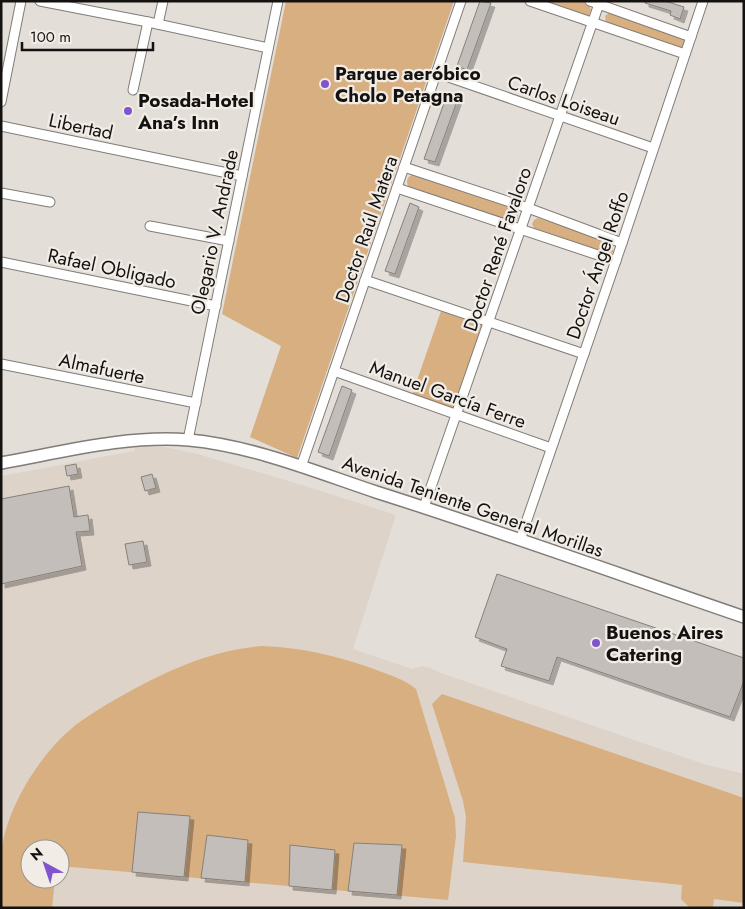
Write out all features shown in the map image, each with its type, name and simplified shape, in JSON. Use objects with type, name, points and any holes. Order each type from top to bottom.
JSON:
[{"type":"main road","name":"Avenida Teniente General Morillas","points":[[1,463],[132,440],[188,440],[235,448],[301,467],[424,507],[744,617]]},
{"type":"street","points":[[1,102],[21,1]]},
{"type":"street","points":[[40,1],[268,48]]},
{"type":"street","points":[[158,24],[163,1]]},
{"type":"street","name":"Olegario V. Andrade","points":[[188,440],[278,1]]},
{"type":"street","name":"Doctor Raúl Matera","points":[[301,467],[461,1]]},
{"type":"street","points":[[530,1],[685,54]]},
{"type":"street","name":"Doctor Ángel Roffo","points":[[520,540],[703,1]]},
{"type":"street","points":[[596,2],[691,37]]},
{"type":"street","name":"Doctor René Favaloro","points":[[424,507],[560,117],[592,22],[596,2]]},
{"type":"street","points":[[133,90],[148,22]]},
{"type":"street","name":"Carlos Loiseau","points":[[437,73],[653,148]]},
{"type":"street","name":"Libertad","points":[[1,126],[242,176]]},
{"type":"street","points":[[404,167],[528,208],[622,243]]},
{"type":"street","points":[[397,188],[616,261]]},
{"type":"street","points":[[1,192],[50,202]]},
{"type":"street","points":[[150,226],[229,241]]},
{"type":"street","name":"Rafael Obligado","points":[[1,262],[216,306]]},
{"type":"street","points":[[366,280],[584,354]]},
{"type":"street","name":"Almafuerte","points":[[1,364],[196,404]]},
{"type":"street","name":"Manuel García Ferre","points":[[334,371],[551,448]]},
{"type":"shaded area","points":[[286,1],[454,1],[297,458],[250,437],[281,346],[222,314]]},
{"type":"shaded area","points":[[539,1],[581,1],[589,5],[591,10],[589,15],[585,16]]},
{"type":"shaded area","points":[[610,12],[685,39],[684,48],[682,49],[606,23],[605,16]]},
{"type":"shaded area","points":[[412,175],[515,209],[518,212],[518,219],[513,222],[411,188],[408,186],[407,181]]},
{"type":"shaded area","points":[[538,218],[610,242],[613,245],[613,252],[610,255],[535,230],[532,224]]},
{"type":"shaded area","points":[[441,311],[482,325],[453,409],[412,395]]},
{"type":"shaded area","points":[[136,446],[165,447],[194,453],[396,515],[353,649],[412,669],[423,666],[433,669],[704,764],[744,774],[744,908],[1,908],[1,476],[134,451]]},
{"type":"shaded area","points":[[276,647],[319,653],[374,669],[406,682],[416,689],[455,818],[456,836],[448,900],[70,867],[70,839],[20,839],[20,889],[54,889],[52,908],[1,908],[1,855],[10,818],[28,780],[53,747],[81,721],[136,688],[196,661],[244,648]]},
{"type":"shaded area","points":[[442,694],[744,798],[744,903],[714,899],[713,908],[690,908],[681,899],[682,885],[463,862],[466,817],[463,801],[432,704]]},
{"type":"building","points":[[480,1],[491,3],[467,70],[457,66]]},
{"type":"building","points":[[645,1],[665,1],[684,7],[680,19],[670,15],[671,11],[645,3]]},
{"type":"building","points":[[448,92],[459,96],[435,162],[424,159]]},
{"type":"building","points":[[410,203],[419,207],[395,274],[385,271]]},
{"type":"building","points":[[342,386],[352,390],[329,456],[318,452]]},
{"type":"building","points":[[76,464],[78,474],[67,476],[65,466]]},
{"type":"building","points":[[152,474],[156,488],[145,491],[141,477]]},
{"type":"building","points":[[69,486],[74,517],[88,515],[90,531],[76,532],[82,566],[1,584],[1,499]]},
{"type":"building","points":[[143,541],[147,562],[129,565],[125,544]]},
{"type":"building","name":"Buenos Aires Catering","points":[[497,574],[744,658],[744,681],[730,717],[557,657],[549,681],[501,666],[507,649],[475,637]]},
{"type":"building","points":[[138,812],[190,816],[184,877],[132,872]]},
{"type":"building","points":[[207,835],[248,840],[245,882],[201,878]]},
{"type":"building","points":[[354,843],[402,845],[397,895],[348,891]]},
{"type":"building","points":[[290,845],[335,850],[332,890],[289,886]]},
{"type":"place","name":"Parque aeróbico Cholo Petagna","points":[[325,84]]},
{"type":"place","name":"Posada-Hotel Ana’s Inn","points":[[128,111]]},
{"type":"place","name":"Buenos Aires Catering","points":[[596,643]]}]
